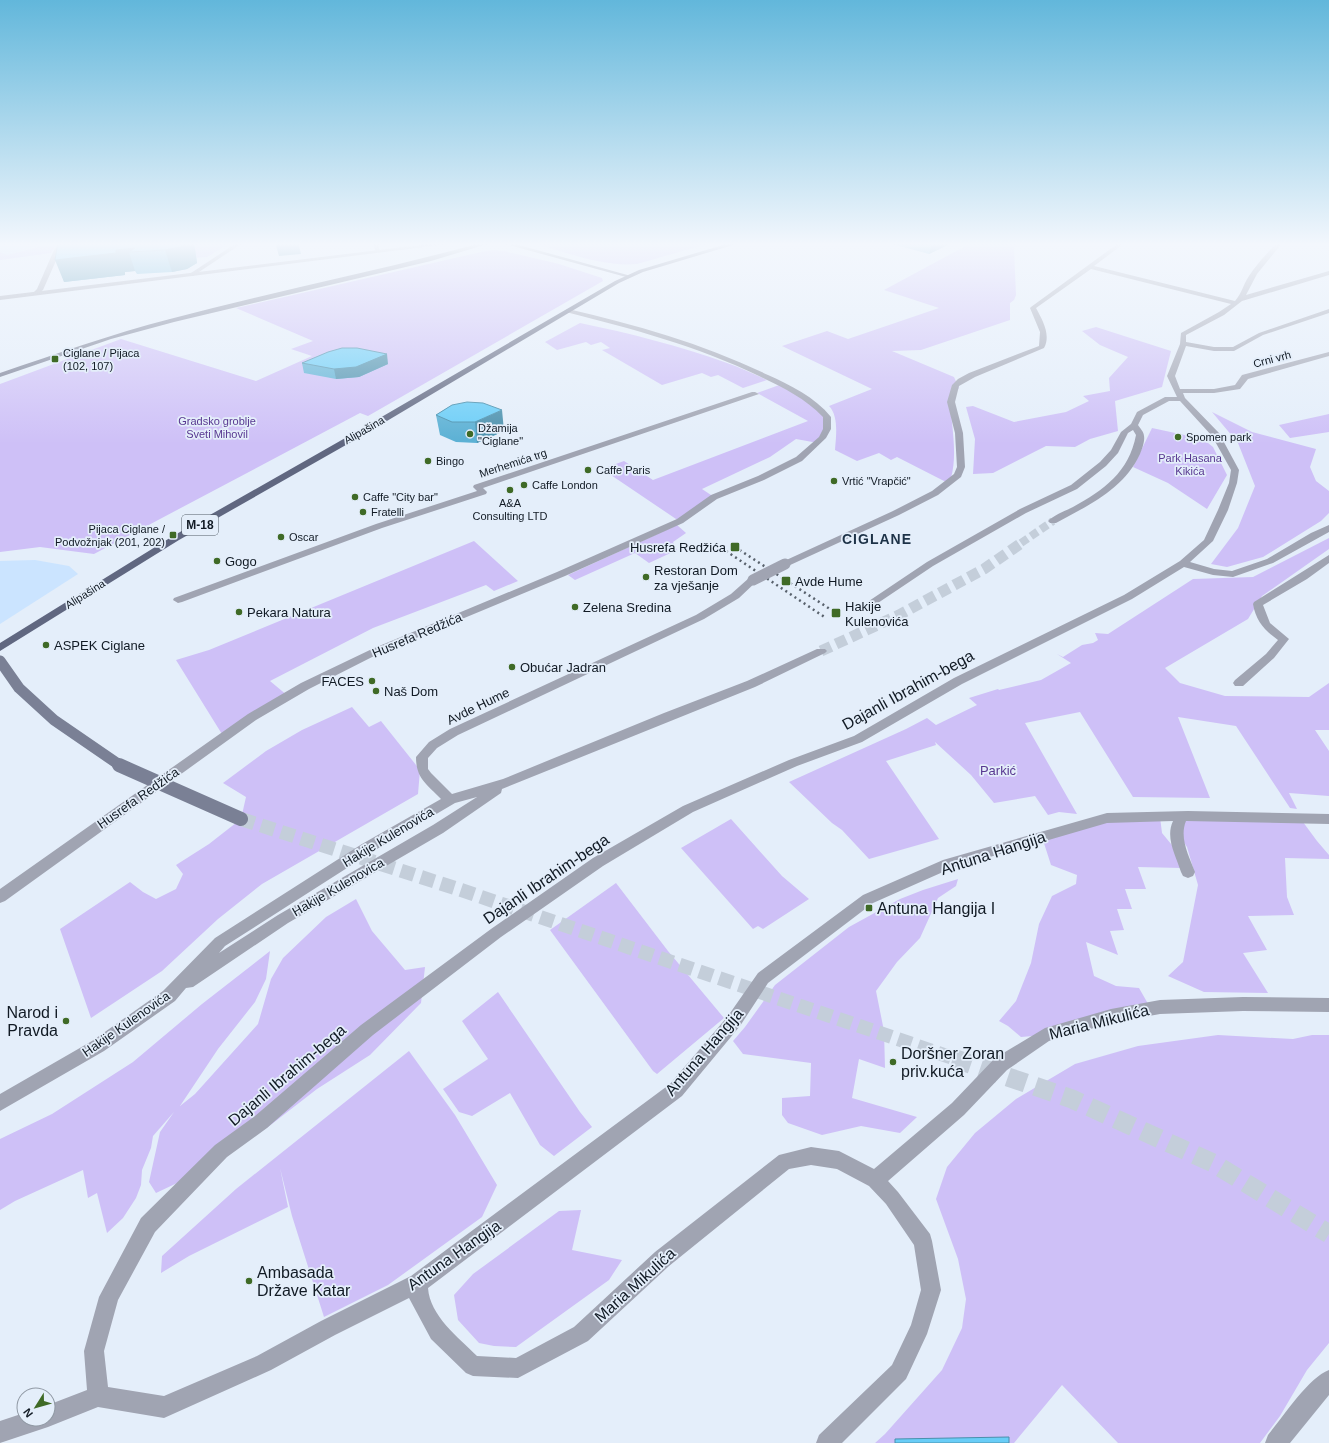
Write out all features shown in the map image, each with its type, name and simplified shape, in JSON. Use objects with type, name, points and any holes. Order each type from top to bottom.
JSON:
[{"type":"main road","points":[[0,375],[109,338],[178,318],[216,309]]},
{"type":"main road","name":"Alipašina","points":[[0,648],[176,538],[357,435],[430,391],[572,309]]},
{"type":"main road","points":[[0,660],[19,688],[54,720],[118,765],[241,819]]},
{"type":"street","name":"Avde Hume","points":[[450,800],[426,776],[422,769],[422,757],[433,745],[454,732],[700,617],[729,601],[743,591],[753,580],[896,513],[935,493],[958,475],[961,467],[959,432],[951,402],[956,385],[972,375],[1042,347],[1045,342],[1045,333],[1034,309]]},
{"type":"street","name":"Dajanli Ibrahim-bega","points":[[98,1396],[94,1351],[109,1297],[148,1225],[221,1151],[261,1122],[368,1030],[509,924],[598,862],[672,817],[793,763],[858,739],[958,681],[1128,596],[1183,563],[1208,541],[1223,510],[1233,483],[1235,470],[1216,435],[1180,395],[1171,376],[1183,344],[1183,334],[1218,316],[1227,309]]},
{"type":"street","name":"Crni vrh","points":[[1183,344],[1214,349],[1234,349],[1261,334],[1329,311]]},
{"type":"street","name":"Husrefa Redžića","points":[[0,897],[252,718],[305,686],[390,646],[561,574],[680,521],[714,497],[761,478],[799,459],[822,438],[827,429],[827,417],[820,408],[804,395],[738,362],[638,327],[568,312]]},
{"type":"street","name":"Crni vrh","points":[[1180,395],[1237,387],[1246,377],[1329,354]]},
{"type":"street","name":"Merhemića trg","points":[[178,600],[379,526],[483,492],[477,487],[755,394]]},
{"type":"street","points":[[862,609],[930,564],[1023,511],[1074,487],[1104,464],[1115,452],[1125,432],[1134,425],[1140,414],[1168,399],[1180,395]]},
{"type":"street","points":[[1053,521],[1100,494],[1118,480],[1137,450],[1140,435],[1134,425]]},
{"type":"street","points":[[1183,563],[1213,572],[1234,574],[1270,561],[1314,535],[1329,528]]},
{"type":"street","points":[[1239,682],[1270,656],[1284,639],[1267,627],[1261,617],[1258,604],[1303,577],[1329,558]]},
{"type":"street","name":"Hakije Kulenovića","points":[[0,1103],[98,1046],[169,996],[220,942],[367,848],[450,800],[508,782],[668,716],[751,684],[821,651]]},
{"type":"street","name":"Hakije Kulenovica","points":[[169,996],[283,919],[438,829],[508,782]]},
{"type":"street","points":[[1182,816],[1176,829],[1176,836],[1188,872]]},
{"type":"street","name":"Antuna Hangija","points":[[98,1396],[164,1407],[264,1363],[328,1328],[418,1283],[676,1090],[734,1022],[763,978],[868,899],[948,864],[1107,818],[1182,816],[1329,820]]},
{"type":"street","name":"Maria Mikulića","points":[[875,1180],[958,1109],[1001,1064],[1045,1035],[1111,1016],[1160,1007],[1243,1004],[1329,1004]]},
{"type":"street","name":"Maria Mikulića","points":[[418,1283],[419,1299],[438,1332],[473,1366],[518,1368],[581,1334],[662,1259],[785,1161],[811,1156],[839,1160],[875,1180],[892,1198],[923,1242],[931,1290],[920,1327],[899,1372],[827,1443]]},
{"type":"street","points":[[1276,1443],[1314,1395],[1329,1380]]},
{"type":"street","points":[[56,1413],[98,1396]]},
{"type":"street","points":[[0,1432],[16,1427]]},
{"type":"shaded area","points":[[35,560],[69,566],[78,574],[0,624],[0,561]]},
{"type":"green space","name":"Gradsko groblje Sveti Mihovil","points":[[239,309],[554,309],[368,416],[360,413],[94,554],[40,547],[0,552],[0,384],[121,339],[256,381],[312,356],[291,349],[313,341]]},
{"type":"green space","points":[[935,309],[1010,309],[1010,320],[921,350],[892,351],[954,377],[959,388],[950,399],[954,459],[951,478],[946,482],[897,457],[891,460],[879,453],[857,461],[835,450],[836,421],[829,406],[872,389],[782,346],[827,331],[848,339]]},
{"type":"green space","points":[[580,323],[691,351],[732,365],[767,380],[743,388],[718,375],[711,377],[702,373],[662,385],[602,350],[610,348],[601,342],[591,345],[586,342],[557,350],[545,342]]},
{"type":"green space","points":[[1096,327],[1171,351],[1162,387],[1115,401],[1118,431],[1090,439],[1075,447],[1046,446],[993,473],[973,474],[975,439],[966,407],[973,406],[1014,422],[1066,412],[1089,401],[1083,396],[1110,391],[1109,378],[1128,357],[1100,345],[1082,331]]},
{"type":"green space","points":[[782,384],[825,415],[827,424],[818,443],[796,439],[770,457],[702,489],[714,497],[679,521],[602,469],[624,461],[653,480],[808,421],[757,393]]},
{"type":"green space","points":[[1212,412],[1252,432],[1316,449],[1310,467],[1316,481],[1329,491],[1329,513],[1321,521],[1263,557],[1227,567],[1211,564],[1238,528],[1255,486],[1238,443]]},
{"type":"green space","points":[[1329,414],[1329,432],[1290,438],[1279,425]]},
{"type":"green space","name":"Park Hasana Kikića","points":[[1152,428],[1203,439],[1213,447],[1227,475],[1207,509],[1168,483],[1133,467]]},
{"type":"green space","points":[[677,525],[686,533],[673,542],[677,550],[649,563],[635,553],[575,580],[568,575]]},
{"type":"green space","name":"Parkić","points":[[1329,538],[1329,549],[1262,596],[1248,619],[1165,668],[1180,683],[1225,696],[1309,697],[1329,683],[1329,730],[1315,730],[1329,751],[1329,796],[1289,793],[1297,809],[1290,808],[1236,726],[1178,717],[1210,798],[1133,797],[1080,712],[1025,723],[1077,814],[1059,812],[1048,815],[1035,796],[994,803],[971,775],[935,742],[936,745],[886,761],[939,839],[869,859],[842,830],[832,823],[789,782],[927,718],[936,725],[977,705],[969,698],[998,689],[1041,680],[1071,663],[1057,654],[1063,657],[1082,645],[1093,643],[1098,640],[1095,633],[1108,634],[1193,579],[1253,577]]},
{"type":"green space","points":[[474,541],[518,581],[494,591],[486,585],[373,628],[270,681],[288,696],[225,739],[176,660],[209,650]]},
{"type":"green space","points":[[352,707],[369,727],[381,721],[420,770],[418,794],[262,884],[218,919],[162,971],[91,1018],[60,929],[130,882],[143,892],[156,899],[176,889],[183,874],[176,865],[209,844],[241,819],[246,797],[223,783],[266,751],[302,730]]},
{"type":"green space","points":[[1188,816],[1303,822],[1329,855],[1329,859],[1285,858],[1287,897],[1294,915],[1248,916],[1267,950],[1243,953],[1268,993],[1204,992],[1168,976],[1183,962],[1198,885],[1187,847],[1177,832]]},
{"type":"green space","points":[[1160,817],[1162,833],[1176,850],[1182,868],[1138,867],[1146,889],[1125,889],[1132,909],[1117,909],[1124,930],[1110,931],[1118,955],[1086,942],[1094,976],[1116,986],[1139,988],[1151,1009],[1045,1035],[1021,1037],[1008,1026],[999,1021],[1016,1001],[1031,963],[1039,924],[1052,896],[1076,884],[1077,875],[1051,865],[1042,837],[1107,818]]},
{"type":"green space","points":[[731,819],[782,876],[809,899],[763,929],[758,926],[753,929],[681,848]]},
{"type":"green space","points":[[958,879],[956,886],[938,898],[920,938],[897,962],[876,991],[884,1031],[885,1068],[859,1059],[852,1098],[917,1117],[900,1133],[861,1126],[822,1135],[788,1123],[782,1115],[782,1098],[810,1096],[811,1063],[743,1054],[733,1041],[775,985],[849,927],[900,899]]},
{"type":"green space","points":[[616,883],[668,951],[724,1018],[657,1074],[653,1071],[550,930]]},
{"type":"green space","points":[[356,899],[372,931],[405,970],[425,967],[421,1003],[370,1055],[317,1089],[268,1127],[175,1184],[156,1193],[149,1182],[160,1132],[174,1112],[153,1136],[151,1148],[142,1170],[141,1185],[136,1198],[123,1218],[107,1233],[97,1193],[88,1198],[83,1170],[15,1201],[0,1210],[0,1139],[52,1114],[133,1062],[202,1004],[270,951],[266,979],[255,1002],[218,1049],[180,1106],[195,1094],[258,1024],[271,979],[283,958],[326,917]]},
{"type":"green space","points":[[498,992],[580,1112],[592,1127],[554,1156],[540,1145],[510,1093],[472,1116],[459,1112],[443,1089],[488,1059],[462,1021]]},
{"type":"green space","points":[[1218,1035],[1293,1039],[1312,1035],[1329,1035],[1329,1343],[1307,1370],[1280,1416],[1260,1443],[1118,1443],[1062,1385],[1014,1443],[875,1443],[885,1434],[942,1370],[962,1328],[966,1299],[958,1259],[936,1199],[947,1167],[975,1133],[1016,1099],[1075,1064],[1138,1046]]},
{"type":"green space","points":[[409,1051],[455,1115],[497,1185],[482,1217],[388,1285],[324,1317],[292,1216],[280,1168],[288,1207],[189,1256],[161,1273],[162,1256],[236,1189]]},
{"type":"green space","points":[[581,1210],[572,1250],[622,1260],[609,1280],[516,1347],[494,1346],[479,1343],[458,1320],[454,1295],[473,1274],[559,1211]]},
{"type":"building","points":[[342,348],[357,348],[387,354],[356,367],[334,369],[302,363]]},
{"type":"building","points":[[467,402],[483,403],[502,410],[475,422],[452,422],[436,415],[452,405]]},
{"type":"building","points":[[1009,1437],[1009,1443],[895,1443],[895,1439]]},
{"type":"tunnel","points":[[1021,543],[1053,521]]},
{"type":"tunnel","points":[[821,651],[899,615],[984,569],[1023,542]]},
{"type":"tunnel","points":[[241,819],[458,889],[956,1059]]},
{"type":"tunnel","points":[[953,1058],[1072,1099],[1213,1163],[1329,1234]]},
{"type":"railway","points":[[735,547],[836,613]]},
{"type":"railway","points":[[726,551],[826,618]]},
{"type":"place","name":"Ciglane / Pijaca (102, 107)","points":[[55,359]]},
{"type":"place","name":"Džamija \"Ciglane\"","points":[[470,434]]},
{"type":"place","name":"Spomen park","points":[[1178,437]]},
{"type":"place","name":"Bingo","points":[[428,461]]},
{"type":"place","name":"Caffe Paris","points":[[588,470]]},
{"type":"place","name":"Vrtić \"Vrapčić\"","points":[[834,481]]},
{"type":"place","name":"Caffe London","points":[[524,485]]},
{"type":"place","name":"A&A Consulting LTD","points":[[510,490]]},
{"type":"place","name":"Caffe \"City bar\"","points":[[355,497]]},
{"type":"place","name":"Fratelli","points":[[363,512]]},
{"type":"place","name":"Pijaca Ciglane / Podvožnjak (201, 202)","points":[[173,535]]},
{"type":"place","name":"Oscar","points":[[281,537]]},
{"type":"place","name":"Husrefa Redžića","points":[[735,547]]},
{"type":"place","name":"Gogo","points":[[217,561]]},
{"type":"place","name":"Restoran Dom za vješanje","points":[[646,577]]},
{"type":"place","name":"Avde Hume","points":[[786,581]]},
{"type":"place","name":"Zelena Sredina","points":[[575,607]]},
{"type":"place","name":"Pekara Natura","points":[[239,612]]},
{"type":"place","name":"Hakije Kulenovića","points":[[836,613]]},
{"type":"place","name":"ASPEK Ciglane","points":[[46,645]]},
{"type":"place","name":"Obućar Jadran","points":[[512,667]]},
{"type":"place","name":"FACES","points":[[372,681]]},
{"type":"place","name":"Naš Dom","points":[[376,691]]},
{"type":"place","name":"Antuna Hangija I","points":[[869,908]]},
{"type":"place","name":"Narod i Pravda","points":[[66,1021]]},
{"type":"place","name":"Doršner Zoran priv.kuća","points":[[893,1062]]},
{"type":"place","name":"Ambasada Države Katar","points":[[249,1281]]},
{"type":"district","name":"CIGLANE","points":[[877,539]]}]
